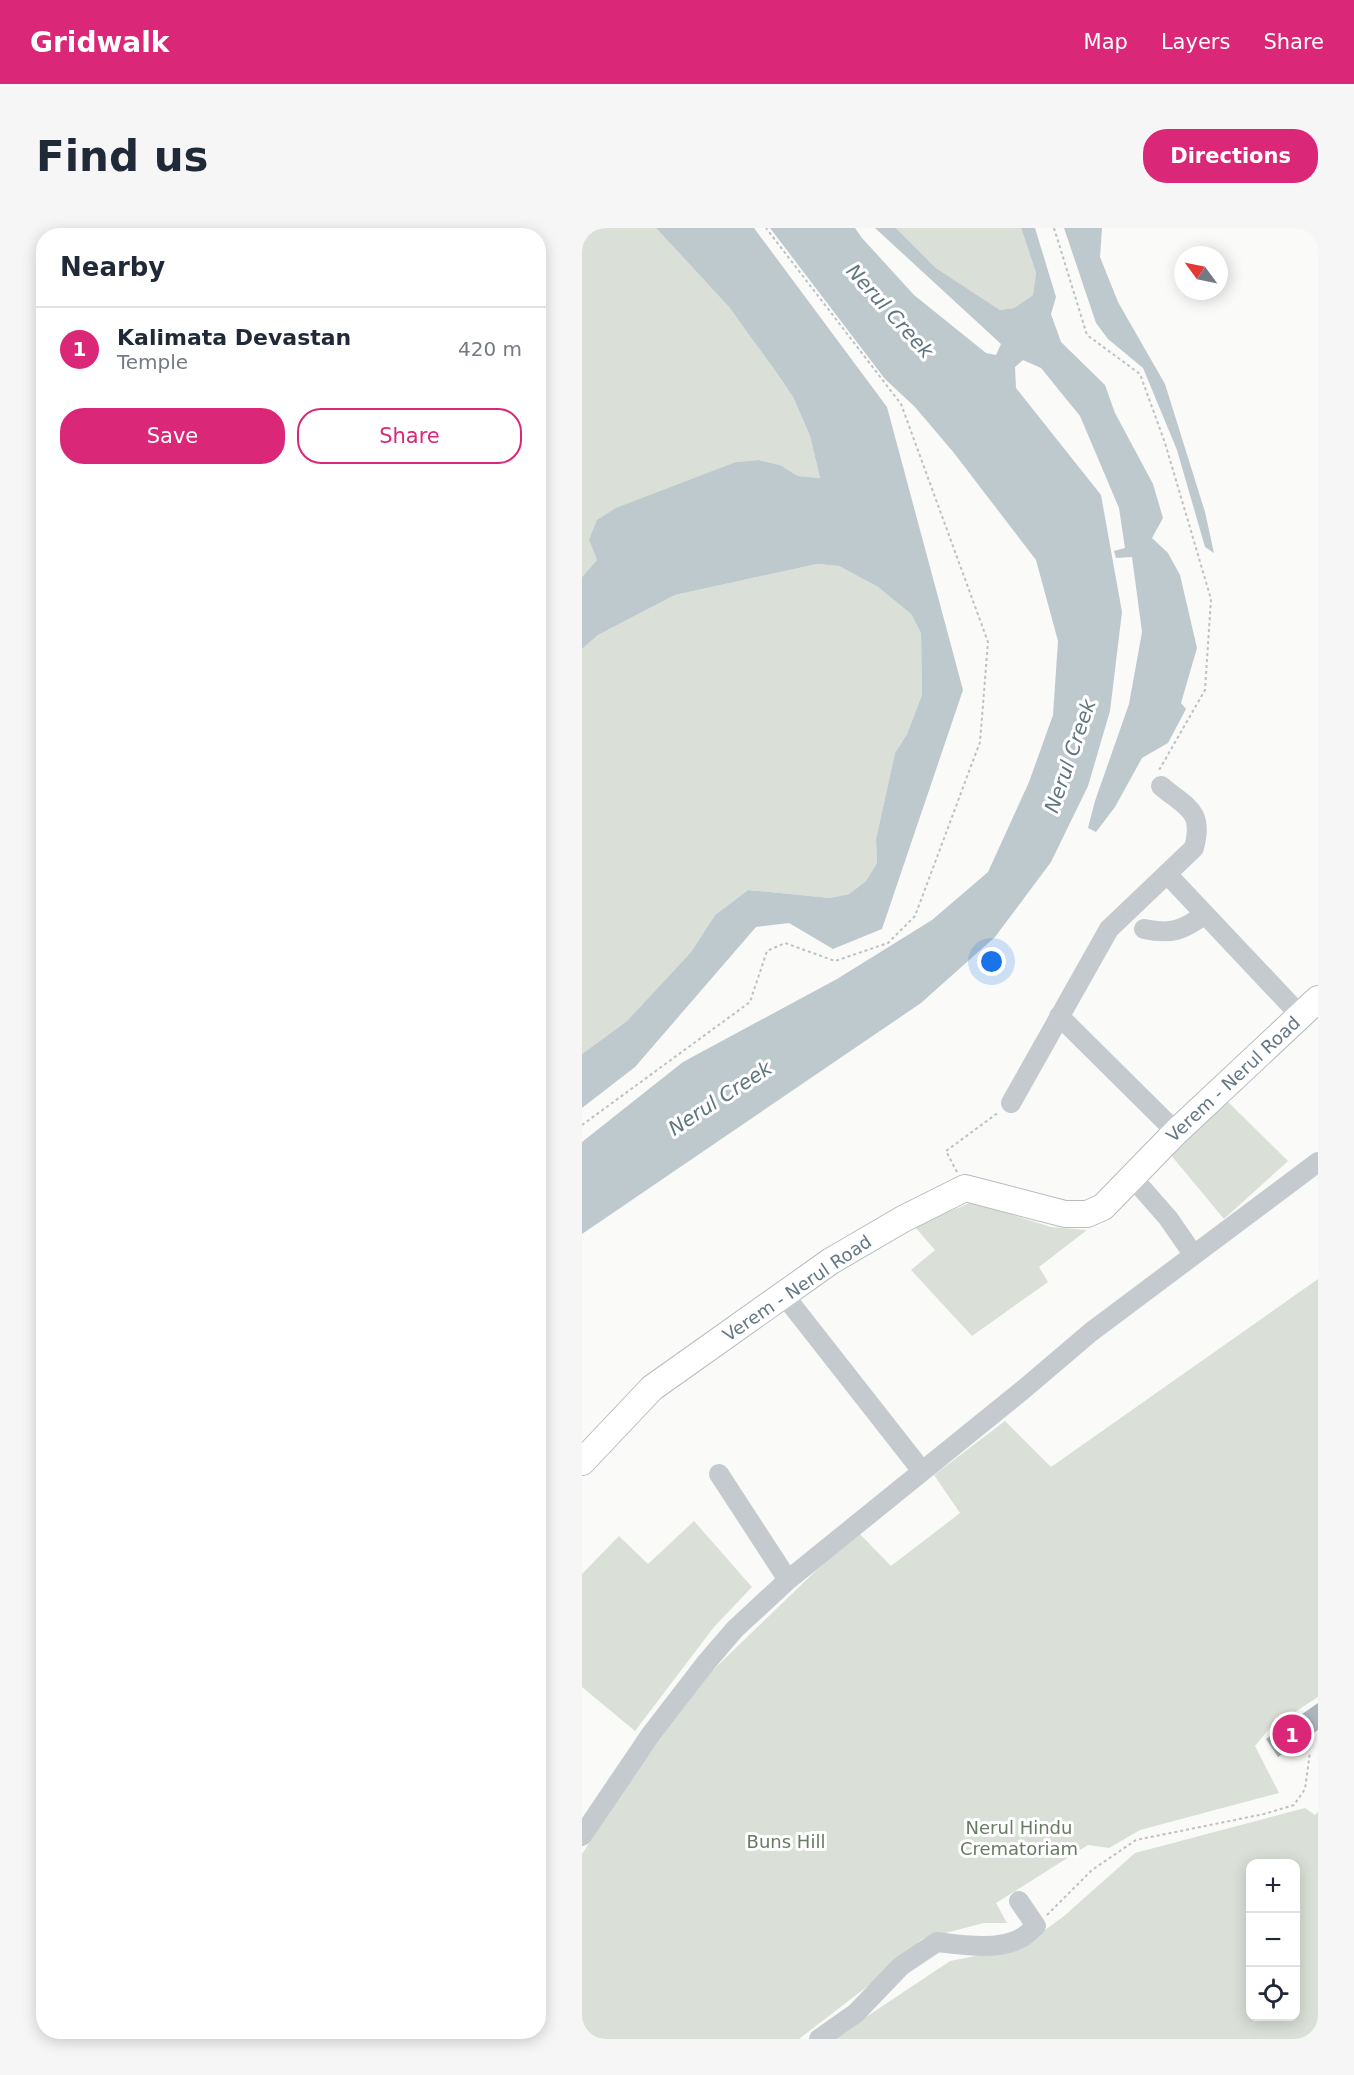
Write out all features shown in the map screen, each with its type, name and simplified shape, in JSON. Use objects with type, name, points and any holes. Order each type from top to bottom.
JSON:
[{"type":"main road","name":"Verem - Nerul Road","points":[[582,1462],[652,1388],[831,1261],[965,1188],[1055,1212],[1082,1215],[1100,1209],[1176,1132],[1309,1007]]},
{"type":"street","points":[[1011,1103],[1109,929],[1194,848],[1199,831],[1193,812],[1161,786]]},
{"type":"street","points":[[1167,874],[1205,914],[1309,1007]]},
{"type":"street","points":[[1144,929],[1160,932],[1177,931],[1190,926],[1205,914]]},
{"type":"street","points":[[1059,1016],[1176,1132]]},
{"type":"street","points":[[582,1836],[651,1734],[735,1629],[789,1580],[1091,1332],[1318,1162]]},
{"type":"street","points":[[1132,1177],[1168,1218],[1193,1254]]},
{"type":"street","points":[[784,1295],[922,1470]]},
{"type":"street","points":[[719,1474],[789,1580]]},
{"type":"street","points":[[819,2039],[856,2013],[901,1966],[937,1942],[969,1946],[1005,1944],[1021,1938],[1036,1926],[1019,1901]]},
{"type":"path","points":[[582,1125],[750,1002],[767,951],[785,943],[835,961],[888,943],[915,916],[980,742],[988,642],[901,404],[766,228]]},
{"type":"path","points":[[1054,228],[1087,335],[1140,374],[1165,443],[1211,599],[1205,690],[1158,768],[1157,779],[1161,786]]},
{"type":"path","points":[[965,1188],[946,1151],[1011,1103]]},
{"type":"path","points":[[1036,1926],[1092,1870],[1136,1840],[1264,1814],[1294,1805],[1305,1789],[1310,1752]]},
{"type":"green space","points":[[594,228],[656,228],[729,307],[793,397],[810,436],[820,478],[798,476],[780,465],[759,460],[736,462],[589,540],[597,560],[582,577],[582,238]]},
{"type":"green space","points":[[896,228],[1021,228],[1036,273],[1033,295],[1014,308],[1000,310],[936,268]]},
{"type":"green space","points":[[817,564],[839,566],[878,587],[911,614],[921,633],[922,695],[907,734],[895,753],[876,839],[877,863],[866,881],[849,894],[830,898],[748,890],[715,915],[691,952],[627,1021],[582,1054],[582,649],[598,635],[675,595]]},
{"type":"green space","points":[[1225,1099],[1288,1161],[1224,1219],[1170,1154]]},
{"type":"green space","points":[[972,1202],[1051,1227],[1087,1230],[1039,1267],[1048,1282],[972,1336],[911,1270],[935,1250],[914,1226]]},
{"type":"green space","name":"Buns Hill","points":[[1318,1279],[1318,1697],[1269,1729],[1255,1746],[1279,1793],[1140,1830],[1109,1848],[1088,1845],[996,1903],[1007,1923],[984,1923],[922,1939],[886,1972],[799,2039],[582,2039],[582,1854],[683,1699],[857,1531],[891,1566],[960,1513],[934,1475],[1005,1421],[1051,1467]]},
{"type":"green space","points":[[694,1521],[752,1587],[714,1627],[635,1731],[582,1687],[582,1574],[619,1536],[648,1564]]},
{"type":"green space","points":[[1305,1808],[1315,1815],[1318,1812],[1318,2039],[833,2039],[950,1961],[1022,1947],[1064,1916],[1135,1853]]},
{"type":"water","points":[[656,228],[754,228],[887,407],[963,690],[882,929],[833,949],[789,923],[756,927],[635,1067],[582,1108],[582,1054],[627,1021],[691,952],[715,915],[748,890],[830,898],[849,894],[866,881],[877,863],[876,839],[895,753],[907,734],[922,695],[921,633],[911,614],[878,587],[839,566],[817,564],[675,595],[598,635],[582,649],[582,577],[597,560],[589,540],[597,520],[616,508],[736,462],[759,460],[780,465],[798,476],[820,478],[810,436],[793,397],[729,307]]},
{"type":"water","name":"Nerul Creek","points":[[770,228],[855,228],[914,295],[986,353],[996,355],[1001,344],[875,228],[896,228],[936,268],[1000,310],[1014,308],[1033,295],[1036,273],[1021,228],[1035,228],[1056,297],[1051,314],[1061,342],[1105,385],[1115,413],[1153,484],[1163,518],[1152,538],[1168,553],[1180,575],[1197,648],[1181,703],[1186,709],[1168,743],[1142,758],[1115,807],[1096,832],[1088,828],[1095,801],[1129,704],[1142,632],[1132,557],[1116,558],[1114,551],[1125,548],[1119,508],[1080,416],[1041,368],[1023,360],[1015,367],[1016,388],[1101,495],[1122,612],[1110,711],[1088,786],[1051,862],[995,937],[921,1003],[582,1234],[582,1142],[683,1062],[837,979],[932,920],[988,872],[1029,782],[1053,715],[1058,641],[1036,560],[954,453],[915,407],[885,379]]},
{"type":"water","points":[[1064,228],[1102,228],[1100,257],[1118,302],[1165,384],[1205,512],[1214,553],[1205,547],[1177,450],[1143,368],[1108,339],[1096,323]]},
{"type":"building","points":[[1318,1703],[1318,1730],[1278,1757],[1266,1739]]},
{"type":"place","name":"Kalimata Devastan","points":[[1292,1734]]},
{"type":"park label","name":"Nerul Hindu Crematoriam","points":[[1019,1837]]}]
